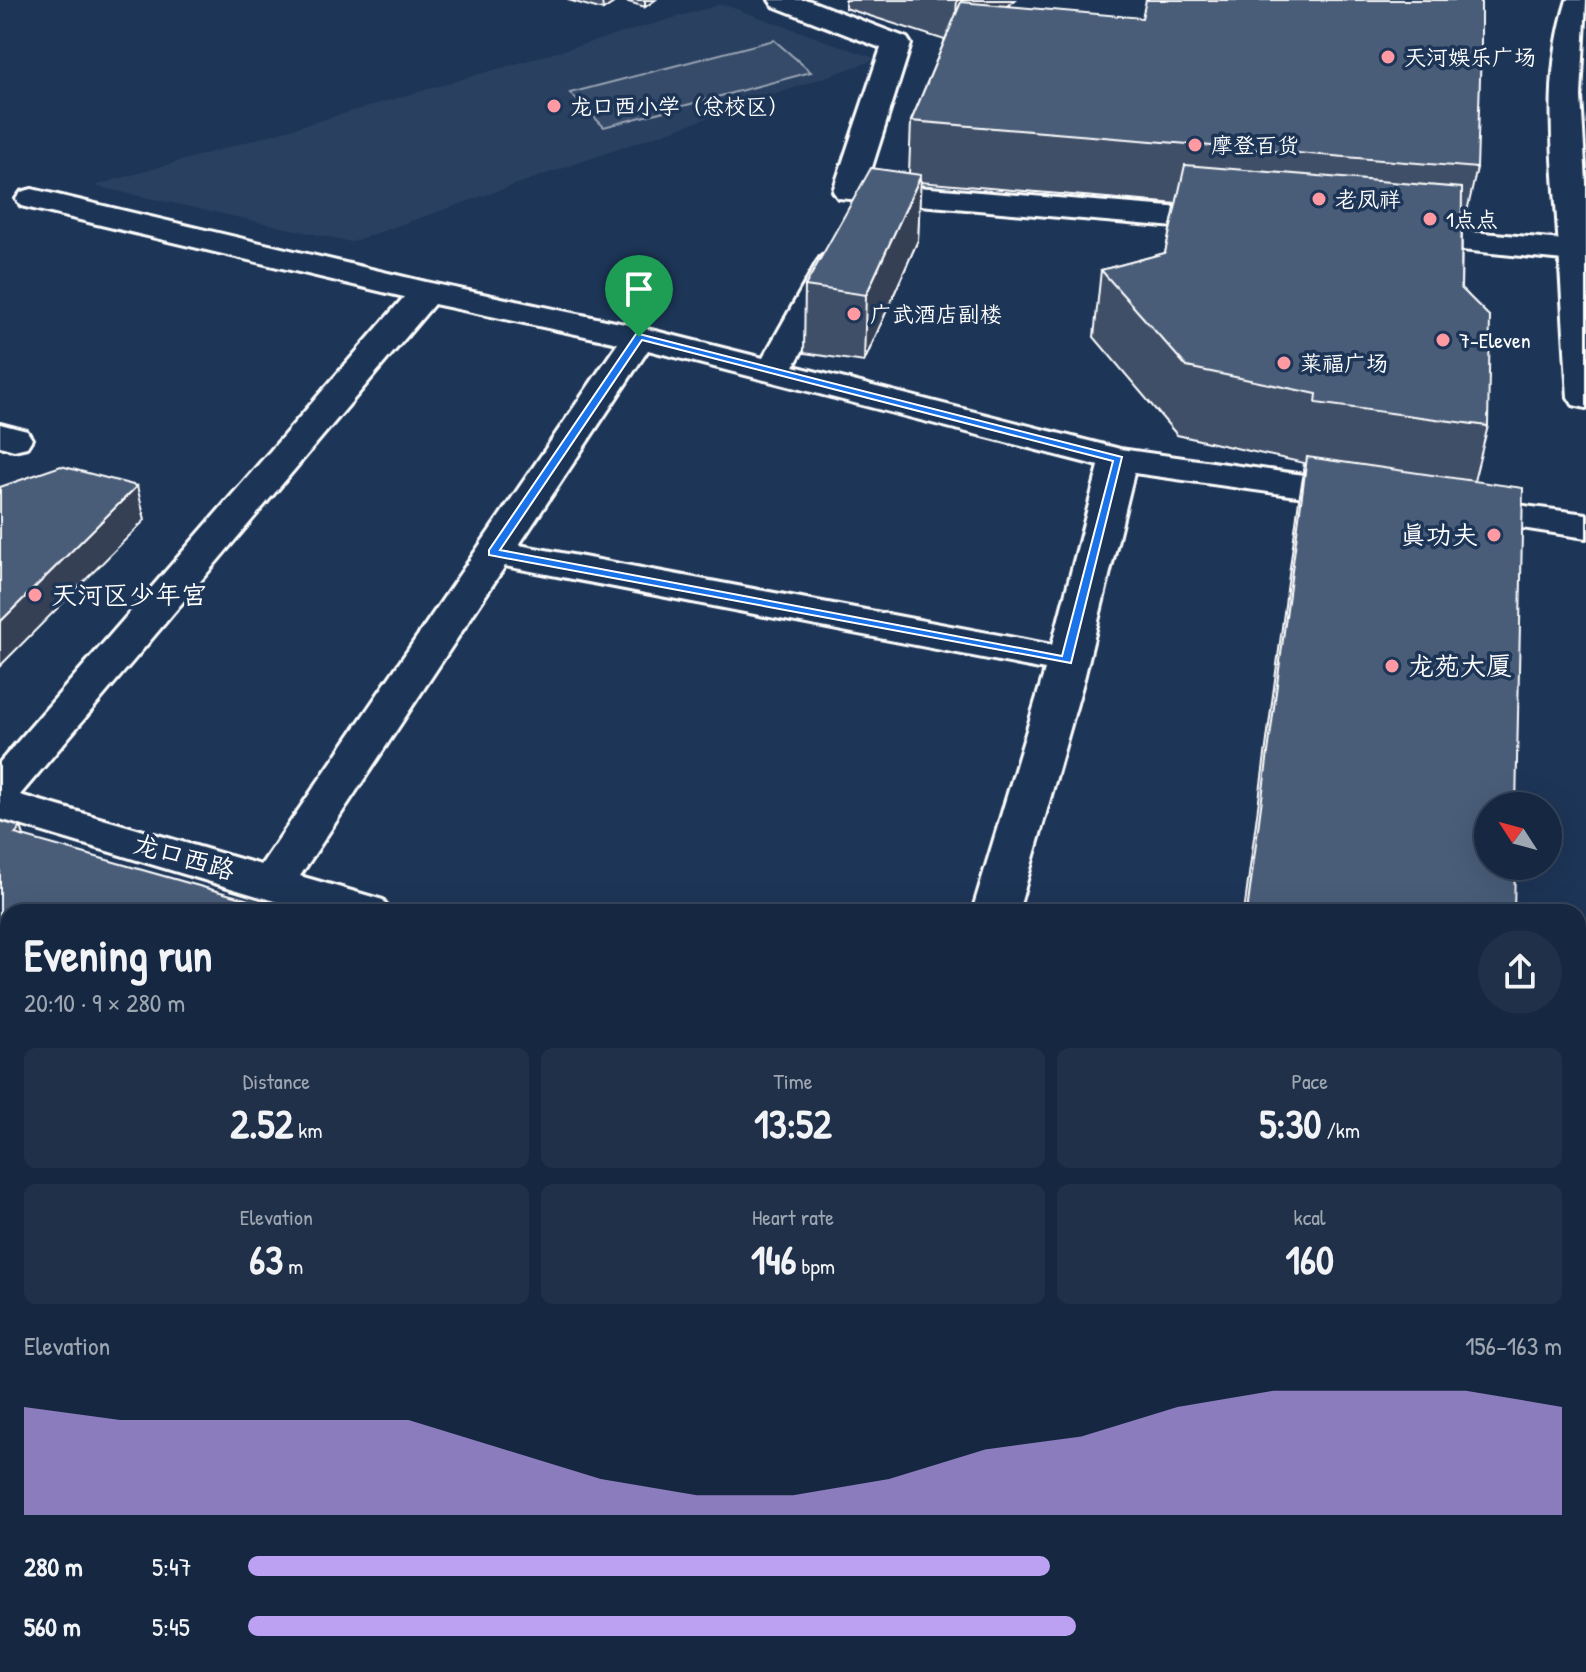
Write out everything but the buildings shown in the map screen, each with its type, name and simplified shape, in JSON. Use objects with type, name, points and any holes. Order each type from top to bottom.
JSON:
[{"type":"main road","points":[[1581,0],[1569,44],[1566,79],[1574,251],[1586,397]]},
{"type":"main road","points":[[782,1],[897,44],[849,191],[1263,225]]},
{"type":"main road","points":[[32,199],[426,292],[639,337],[1119,460],[1586,526]]},
{"type":"main road","points":[[773,372],[826,290],[852,230]]},
{"type":"main road","points":[[1372,234],[1574,251]]},
{"type":"main road","points":[[0,790],[426,292]]},
{"type":"main road","points":[[272,883],[639,337]]},
{"type":"main road","points":[[997,904],[1067,661],[1119,460]]},
{"type":"main road","points":[[493,552],[1067,661]]},
{"type":"main road","name":"龙口西路","points":[[0,804],[341,904]]},
{"type":"shaded area","name":"龙口西小学（总校区）","points":[[722,4],[877,59],[351,242],[94,186]]},
{"type":"shaded area","points":[[774,40],[811,72],[604,127],[570,93]]},
{"type":"place","name":"天河娱乐广场","points":[[1388,57]]},
{"type":"place","name":"龙口西小学（总校区）","points":[[554,106]]},
{"type":"place","name":"摩登百货","points":[[1195,145]]},
{"type":"place","name":"老凤祥","points":[[1319,199]]},
{"type":"place","name":"1点点","points":[[1430,219]]},
{"type":"place","name":"广武酒店副楼","points":[[854,314]]},
{"type":"place","name":"7-Eleven","points":[[1443,340]]},
{"type":"place","name":"莱福广场","points":[[1284,363]]},
{"type":"place","name":"真功夫","points":[[1494,535]]},
{"type":"place","name":"天河区少年宫","points":[[35,595]]},
{"type":"place","name":"龙苑大厦","points":[[1392,666]]},
{"type":"route","points":[[639,337],[1119,460],[1067,661],[493,552],[639,337]]}]
